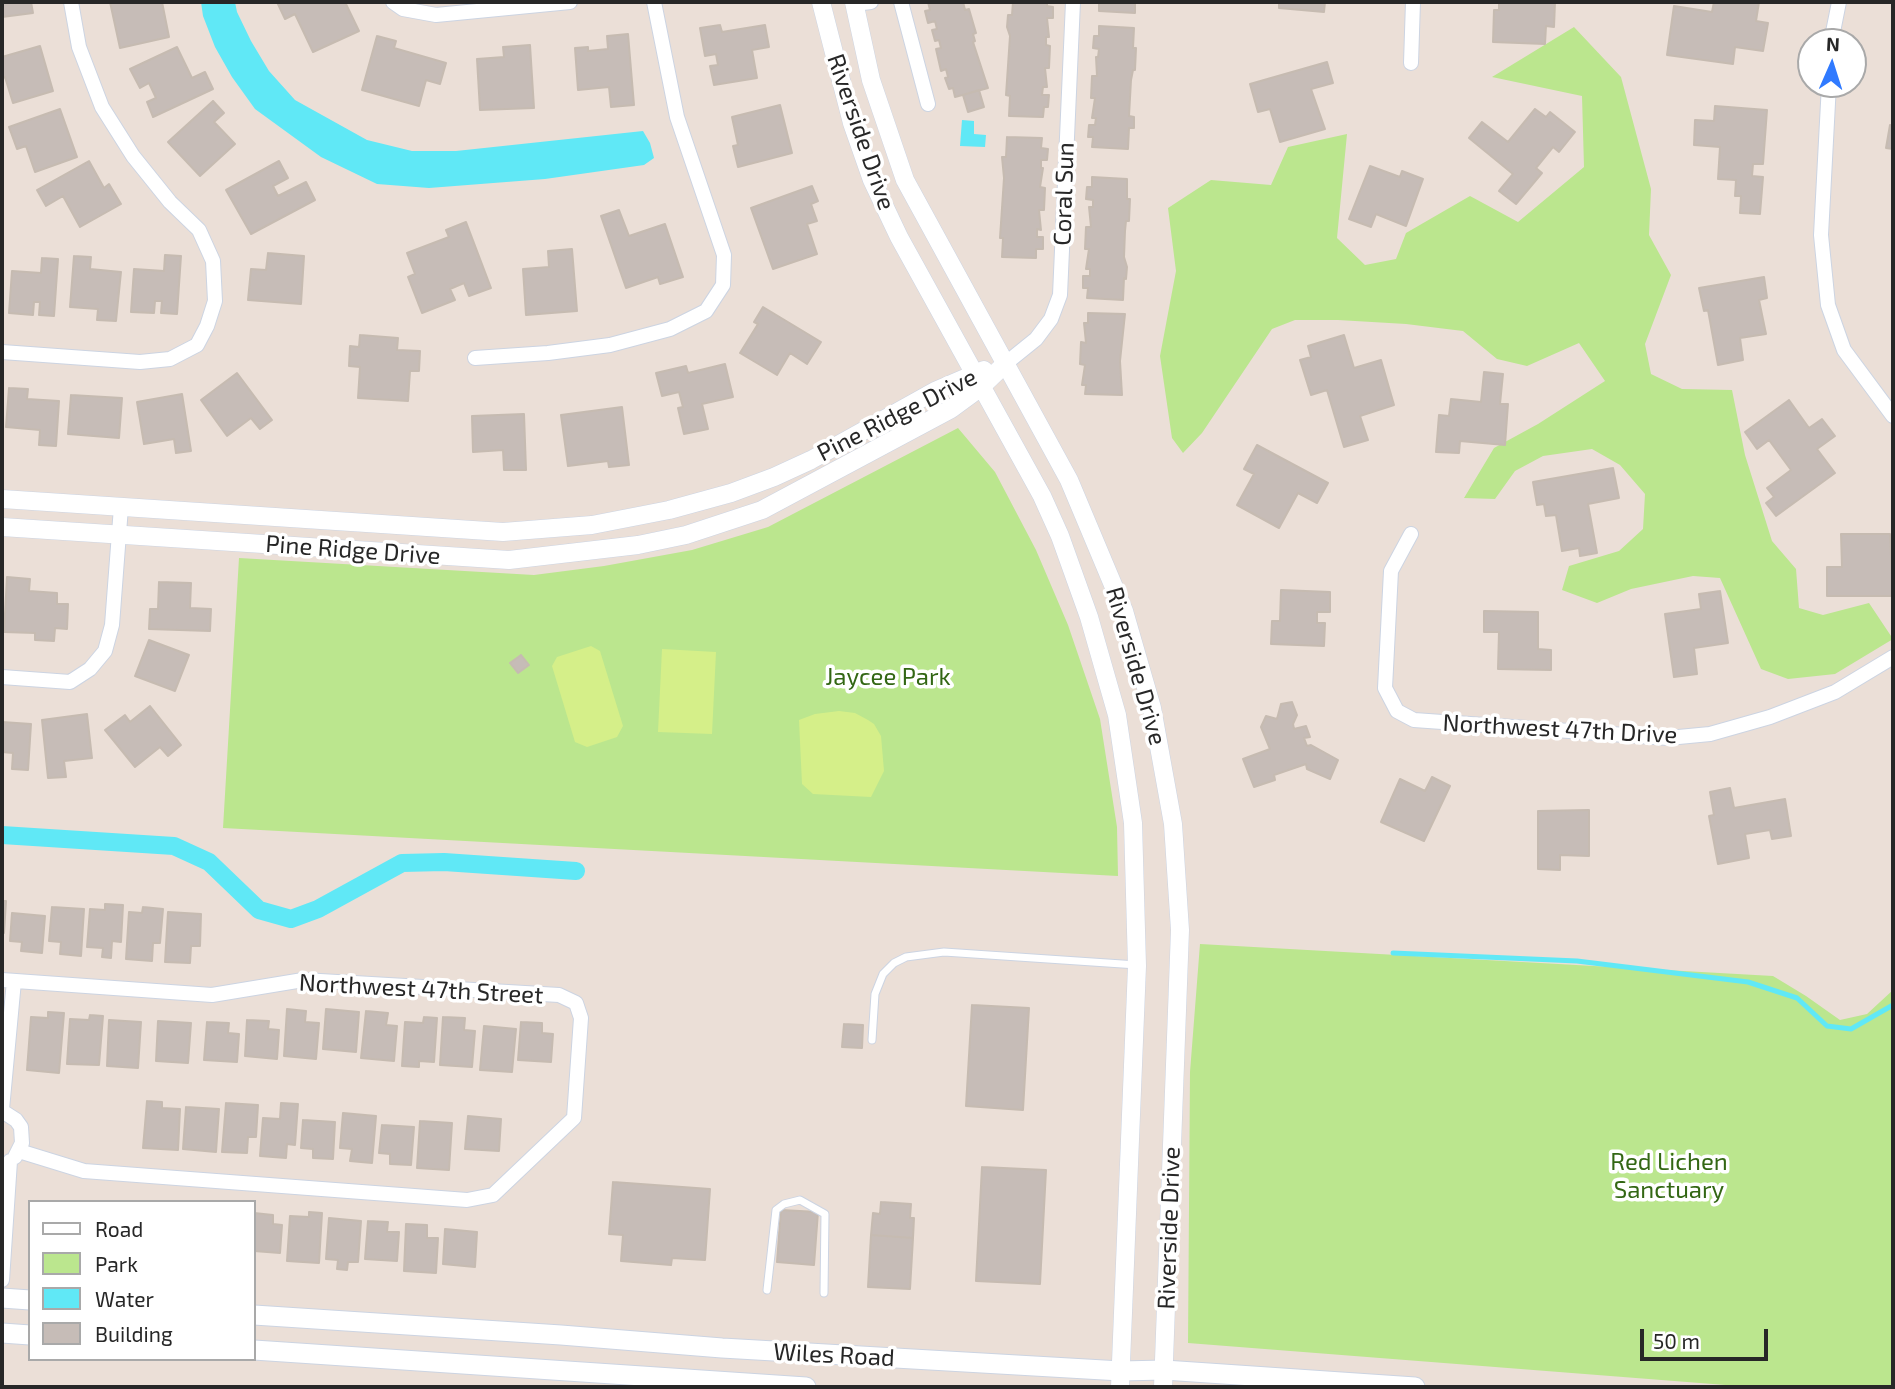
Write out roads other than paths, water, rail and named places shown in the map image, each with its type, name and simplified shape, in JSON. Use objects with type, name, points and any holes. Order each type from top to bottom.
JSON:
[{"type":"main road","points":[[2,1298],[28,1300]]},
{"type":"main road","name":"Wiles Road","points":[[256,1315],[561,1335],[1121,1379],[1415,1387]]},
{"type":"main road","points":[[2,1333],[28,1335]]},
{"type":"main road","name":"Wiles Road","points":[[256,1350],[806,1387]]},
{"type":"street","points":[[2,352],[140,362],[170,359],[198,345],[215,301],[213,261],[199,230],[170,202],[133,156],[102,107],[79,47],[71,2]]},
{"type":"street","points":[[393,2],[403,9],[436,15],[570,2]]},
{"type":"street","points":[[475,358],[610,345],[670,329],[706,311],[723,285],[724,255],[677,117],[654,2]]},
{"type":"street","name":"Riverside Drive","points":[[821,2],[852,123],[873,180],[899,237],[1042,496],[1060,536],[1089,617],[1116,715],[1133,822],[1137,965],[1121,1379]]},
{"type":"street","points":[[901,2],[928,104]]},
{"type":"street","name":"Coral Sun","points":[[1004,364],[1036,339],[1051,318],[1060,295],[1073,2]]},
{"type":"street","points":[[1411,63],[1413,2]]},
{"type":"street","points":[[1834,28],[1839,2]]},
{"type":"street","name":"Riverside Drive","points":[[860,3],[871,80],[905,180],[1069,480],[1124,611],[1152,708],[1173,824],[1180,930],[1163,1379]]},
{"type":"street","points":[[1828,98],[1821,235],[1828,305],[1844,350],[1893,416]]},
{"type":"street","name":"Pine Ridge Drive","points":[[2,499],[503,532],[592,526],[669,510],[731,493],[774,477],[811,460],[935,390],[977,380],[1004,364]]},
{"type":"street","name":"Pine Ridge Drive","points":[[2,527],[509,560],[638,545],[686,535],[762,510],[951,409],[977,380]]},
{"type":"street","points":[[2,677],[70,682],[90,670],[105,651],[113,625],[121,507]]},
{"type":"street","name":"Northwest 47th Drive","points":[[1411,534],[1391,571],[1385,688],[1397,711],[1414,720],[1668,738],[1710,734],[1770,717],[1835,692],[1893,657]]},
{"type":"street","name":"Northwest 47th Street","points":[[8,981],[212,995],[303,980],[559,995],[576,1003],[582,1018],[574,1118],[493,1195],[467,1200],[84,1171],[11,1159]]},
{"type":"street","points":[[2,1280],[5,1191],[11,1159],[23,1135],[21,1127],[10,1114],[2,1110],[8,981]]},
{"type":"lane","points":[[872,1040],[875,994],[883,974],[894,963],[906,957],[944,952],[1137,965]]},
{"type":"lane","points":[[767,1290],[776,1210],[784,1204],[800,1200],[825,1214],[824,1293]]},
{"type":"water","points":[[201,2],[235,2],[251,41],[269,71],[295,100],[367,140],[412,151],[456,151],[643,131],[654,158],[644,165],[545,179],[429,188],[377,184],[321,157],[255,109],[215,47],[203,16]]},
{"type":"water","points":[[962,120],[974,121],[974,134],[986,135],[985,147],[960,146]]},
{"type":"waterway","points":[[2,835],[174,846],[209,862],[259,910],[291,919],[318,909],[402,863],[444,862],[576,871]]},
{"type":"waterway","points":[[1393,953],[1577,961],[1748,982],[1797,998],[1827,1026],[1851,1029],[1893,1005]]},
{"type":"park label","name":"Jaycee Park","points":[[888,677]]},
{"type":"park label","name":"Red Lichen Sanctuary","points":[[1669,1176]]}]
